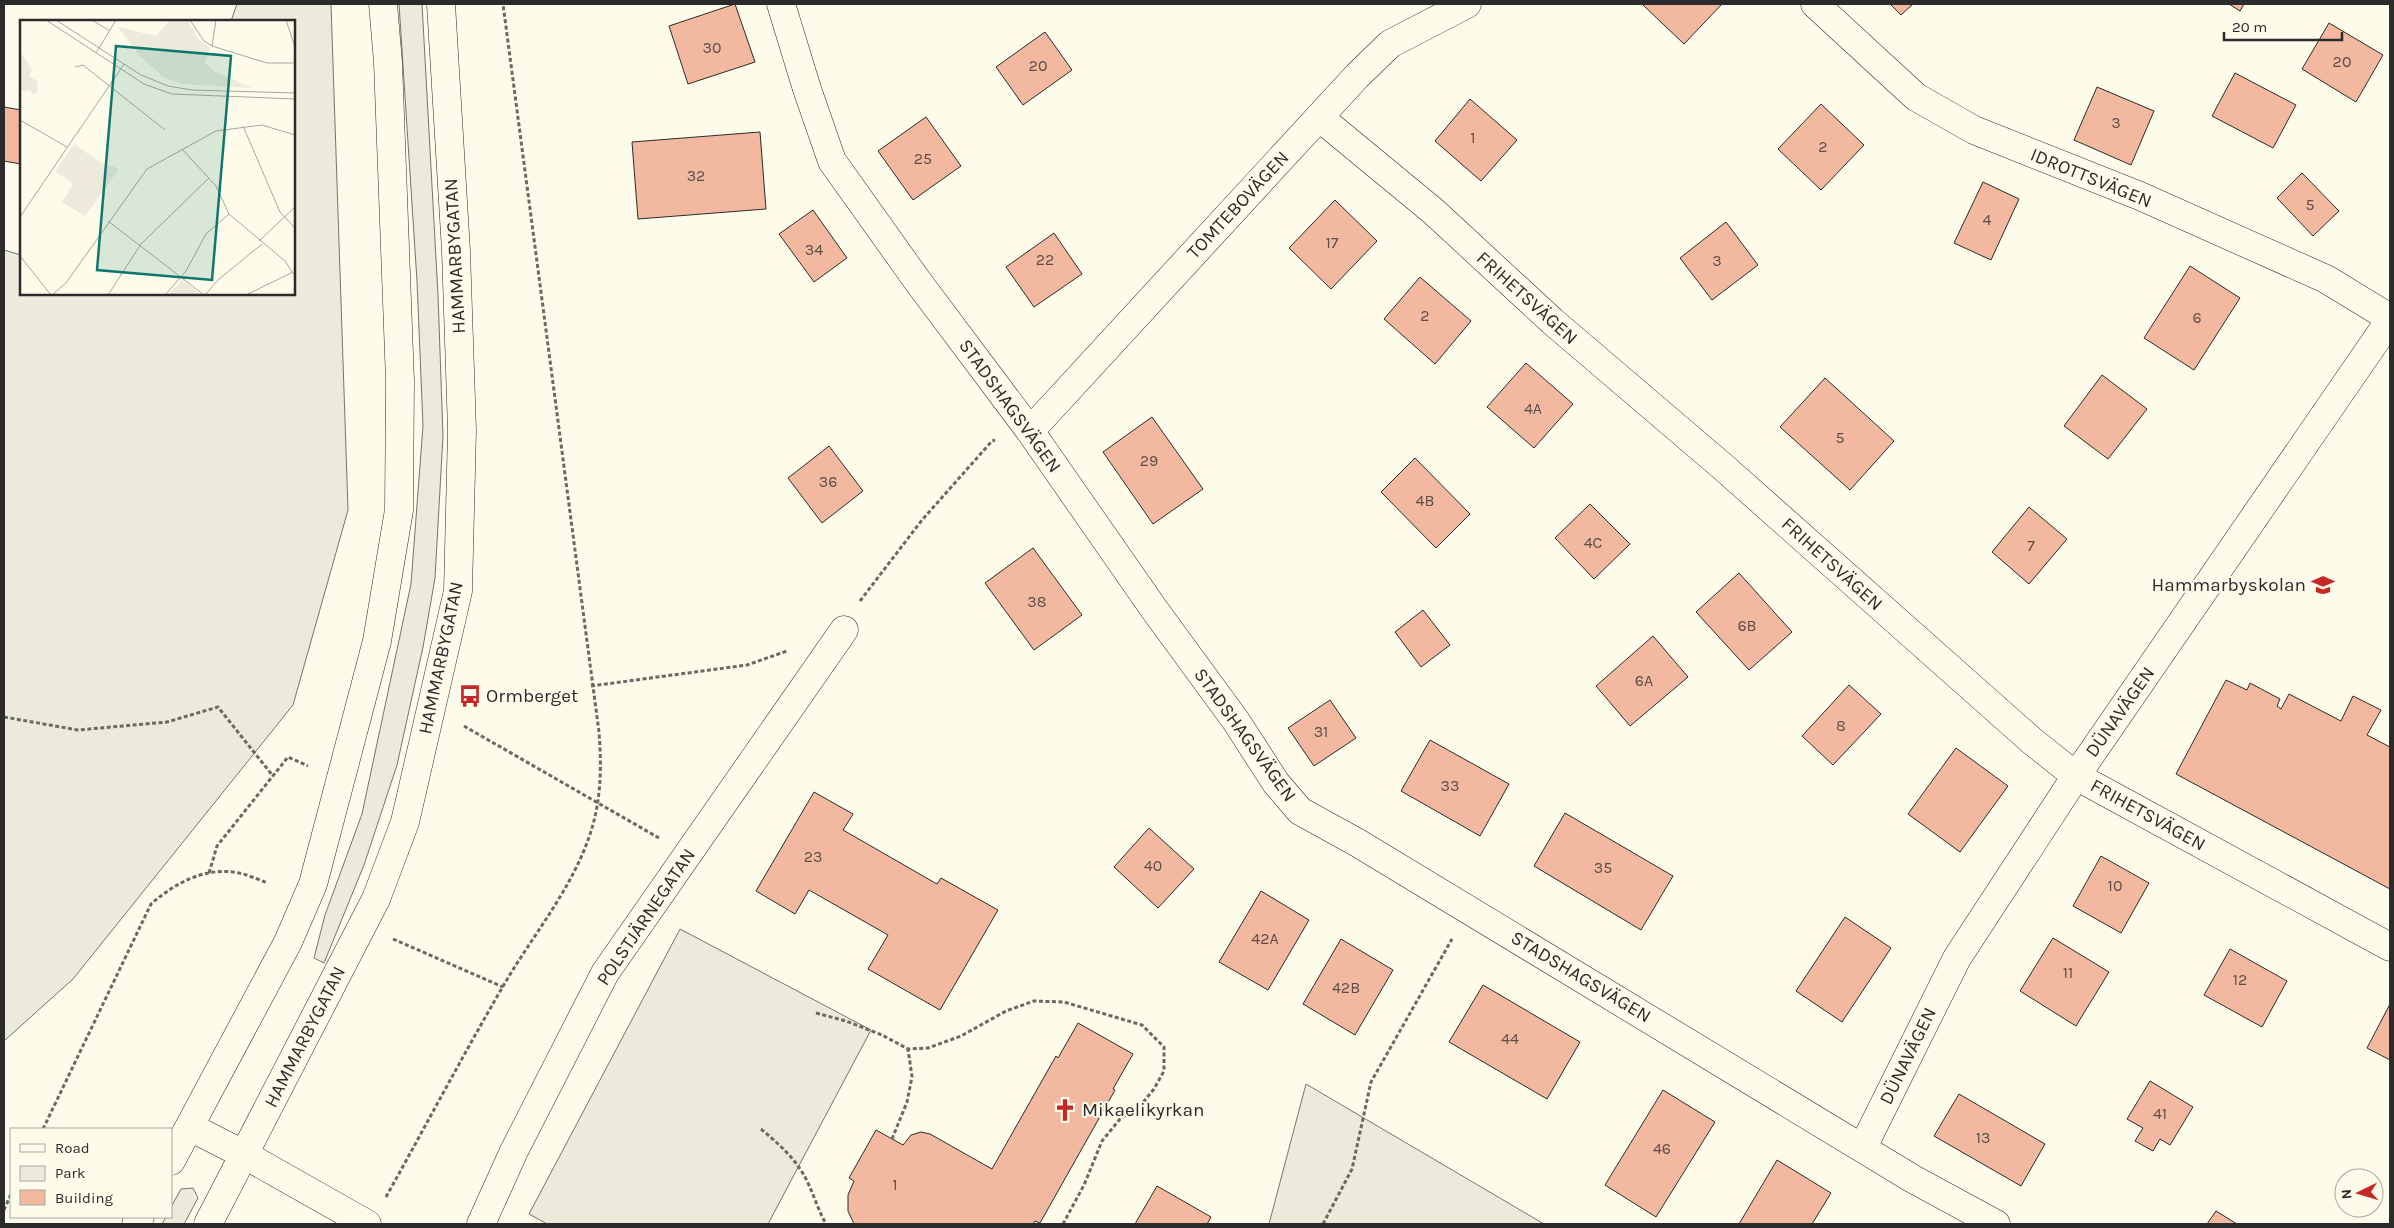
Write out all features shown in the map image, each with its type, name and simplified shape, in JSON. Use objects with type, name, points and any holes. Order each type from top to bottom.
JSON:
[{"type":"street","points":[[172,1159],[288,942],[313,884],[377,641],[399,510],[400,381],[388,62],[383,4]]},
{"type":"street","name":"HAMMARBYGATAN","points":[[208,1224],[376,899],[402,830],[458,591],[462,430],[456,250],[441,4]]},
{"type":"street","name":"STADSHAGSVÄGEN","points":[[782,4],[807,88],[832,161],[918,283],[1030,431],[1154,609],[1236,721],[1276,783],[1300,811],[1358,843],[1913,1179],[1996,1224]]},
{"type":"street","name":"TOMTEBOVÄGEN","points":[[1030,431],[1320,117],[1390,44],[1467,4]]},
{"type":"street","name":"IDROTTSVÄGEN","points":[[1815,4],[1916,97],[1974,130],[2140,196],[2326,279],[2390,319]]},
{"type":"street","name":"FRIHETSVÄGEN","points":[[1320,117],[1433,211],[1552,321],[1722,466],[2032,741],[2076,776],[2390,947]]},
{"type":"street","name":"DÜNAVÄGEN","points":[[1863,1147],[1957,958],[2076,776],[2390,319]]},
{"type":"street","name":"POLSTJÄRNEGATAN","points":[[481,1224],[514,1151],[605,973],[844,630]]},
{"type":"street","points":[[190,1127],[245,1155],[367,1224]]},
{"type":"path","points":[[385,1199],[502,987],[571,876],[588,841],[598,804],[602,765],[503,4]]},
{"type":"path","points":[[844,630],[866,591],[922,520],[992,441],[1030,431]]},
{"type":"path","points":[[591,686],[747,665],[791,649]]},
{"type":"path","points":[[4,717],[78,730],[167,722],[218,707],[273,776]]},
{"type":"path","points":[[464,726],[657,837],[685,858]]},
{"type":"path","points":[[209,873],[217,846],[288,757],[308,766]]},
{"type":"path","points":[[43,1128],[151,904],[178,884],[209,873],[239,873],[268,883]]},
{"type":"path","points":[[1323,1224],[1352,1169],[1370,1082],[1469,910]]},
{"type":"path","points":[[392,938],[502,987]]},
{"type":"path","points":[[816,1013],[846,1021],[882,1035],[908,1049],[928,1048],[961,1036],[1006,1011],[1034,1001],[1064,1002],[1142,1026],[1164,1047],[1164,1071],[1154,1089],[1140,1106],[1120,1119],[1102,1141],[1084,1185],[1063,1224]]},
{"type":"path","points":[[892,1139],[897,1122],[907,1102],[912,1077],[908,1049]]},
{"type":"path","points":[[761,1129],[784,1147],[799,1168],[807,1181],[815,1206],[826,1224]]},
{"type":"path","points":[[4,1210],[10,1196]]},
{"type":"green space","points":[[237,4],[331,4],[348,510],[293,705],[73,979],[4,1041],[4,250],[20,255],[20,295],[295,295],[295,20],[231,20]]},
{"type":"green space","points":[[399,4],[422,4],[438,295],[443,436],[435,578],[423,647],[397,765],[364,865],[324,963],[314,958],[325,915],[362,814],[411,584],[423,426],[417,281]]},
{"type":"green space","points":[[1306,1084],[1544,1224],[1269,1224]]},
{"type":"green space","points":[[193,1188],[198,1198],[184,1224],[162,1224],[165,1218],[172,1218],[172,1205],[181,1189]]},
{"type":"shaded area","points":[[680,929],[871,1030],[768,1224],[547,1224],[529,1214]]},
{"type":"building","points":[[735,4],[755,62],[688,84],[669,26]]},
{"type":"building","points":[[1722,4],[1684,44],[1643,5]]},
{"type":"building","points":[[1890,4],[1913,4],[1901,15]]},
{"type":"building","points":[[2229,4],[2244,4],[2240,11]]},
{"type":"building","points":[[2329,23],[2383,55],[2356,102],[2302,69]]},
{"type":"building","points":[[1045,32],[1072,70],[1023,105],[996,67]]},
{"type":"building","points":[[2235,73],[2296,105],[2273,148],[2212,116]]},
{"type":"building","points":[[2097,87],[2154,111],[2131,165],[2074,140]]},
{"type":"building","points":[[1470,99],[1517,140],[1481,181],[1435,141]]},
{"type":"building","points":[[1821,104],[1864,145],[1821,190],[1778,149]]},
{"type":"building","points":[[4,107],[20,110],[20,164],[4,161]]},
{"type":"building","points":[[926,117],[961,166],[913,200],[878,151]]},
{"type":"building","points":[[760,132],[766,209],[638,219],[632,142]]},
{"type":"building","points":[[2302,173],[2339,211],[2313,236],[2277,198]]},
{"type":"building","points":[[1983,182],[2019,199],[1991,260],[1954,243]]},
{"type":"building","points":[[1335,200],[1377,241],[1331,289],[1289,248]]},
{"type":"building","points":[[813,210],[847,258],[814,282],[779,234]]},
{"type":"building","points":[[1726,222],[1758,265],[1712,300],[1680,258]]},
{"type":"building","points":[[1054,233],[1082,274],[1034,307],[1006,267]]},
{"type":"building","points":[[2190,266],[2240,298],[2194,370],[2144,338]]},
{"type":"building","points":[[1420,277],[1471,321],[1435,364],[1384,319]]},
{"type":"building","points":[[1526,363],[1573,404],[1534,448],[1487,407]]},
{"type":"building","points":[[2102,375],[2147,409],[2108,459],[2064,426]]},
{"type":"building","points":[[1825,378],[1894,441],[1850,490],[1780,427]]},
{"type":"building","points":[[1152,417],[1203,489],[1153,524],[1103,452]]},
{"type":"building","points":[[829,446],[863,491],[822,523],[788,478]]},
{"type":"building","points":[[1415,458],[1470,514],[1436,548],[1381,492]]},
{"type":"building","points":[[1590,504],[1630,544],[1594,579],[1555,538]]},
{"type":"building","points":[[2029,507],[2067,539],[2029,584],[1992,552]]},
{"type":"building","points":[[1033,548],[1082,615],[1034,650],[985,583]]},
{"type":"building","points":[[1739,573],[1792,632],[1749,670],[1696,612]]},
{"type":"building","points":[[1423,610],[1450,645],[1421,667],[1395,632]]},
{"type":"building","points":[[1653,636],[1688,677],[1630,726],[1596,686]]},
{"type":"building","points":[[2226,680],[2247,690],[2250,683],[2280,699],[2277,706],[2281,709],[2289,694],[2341,721],[2353,696],[2381,710],[2367,735],[2390,747],[2390,889],[2176,774]]},
{"type":"building","points":[[1849,685],[1881,714],[1833,765],[1802,736]]},
{"type":"building","points":[[1330,700],[1356,738],[1314,766],[1288,728]]},
{"type":"building","points":[[1430,740],[1509,784],[1480,836],[1401,791]]},
{"type":"building","points":[[1956,748],[2008,786],[1960,852],[1908,814]]},
{"type":"building","points":[[814,792],[853,814],[843,830],[937,884],[941,878],[998,910],[940,1010],[868,969],[888,935],[809,890],[795,914],[756,891]]},
{"type":"building","points":[[1565,813],[1673,876],[1641,930],[1534,866]]},
{"type":"building","points":[[1149,828],[1194,869],[1158,908],[1114,867]]},
{"type":"building","points":[[2101,856],[2149,883],[2121,933],[2073,906]]},
{"type":"building","points":[[1261,891],[1309,920],[1268,990],[1219,962]]},
{"type":"building","points":[[1845,917],[1891,948],[1842,1022],[1796,991]]},
{"type":"building","points":[[2053,938],[2109,972],[2076,1026],[2020,991]]},
{"type":"building","points":[[1341,939],[1393,970],[1355,1035],[1303,1004]]},
{"type":"building","points":[[2230,949],[2287,981],[2262,1027],[2204,995]]},
{"type":"building","points":[[1483,985],[1580,1042],[1547,1099],[1449,1042]]},
{"type":"building","points":[[2390,1004],[2390,1060],[2367,1048]]},
{"type":"building","name":"Mikaelikyrkan","points":[[1078,1023],[1133,1054],[1113,1089],[1115,1090],[1040,1223],[1035,1221],[1033,1224],[854,1224],[848,1211],[848,1195],[854,1181],[849,1178],[876,1130],[903,1145],[911,1135],[921,1132],[930,1134],[992,1169],[1056,1056],[1058,1058]]},
{"type":"building","points":[[2150,1081],[2193,1107],[2170,1145],[2160,1139],[2153,1151],[2135,1141],[2143,1128],[2127,1119]]},
{"type":"building","points":[[1663,1090],[1715,1122],[1656,1217],[1605,1185]]},
{"type":"building","points":[[1959,1094],[2045,1144],[2021,1186],[1934,1136]]},
{"type":"building","points":[[1777,1160],[1831,1193],[1812,1224],[1739,1224]]},
{"type":"building","points":[[1157,1186],[1211,1217],[1207,1224],[1135,1224]]},
{"type":"building","points":[[2216,1211],[2237,1224],[2207,1224]]},
{"type":"place","name":"Hammarbyskolan","points":[[2323,585]]},
{"type":"place","name":"Ormberget","points":[[470,696]]},
{"type":"place","name":"Mikaelikyrkan","points":[[1065,1110]]}]
